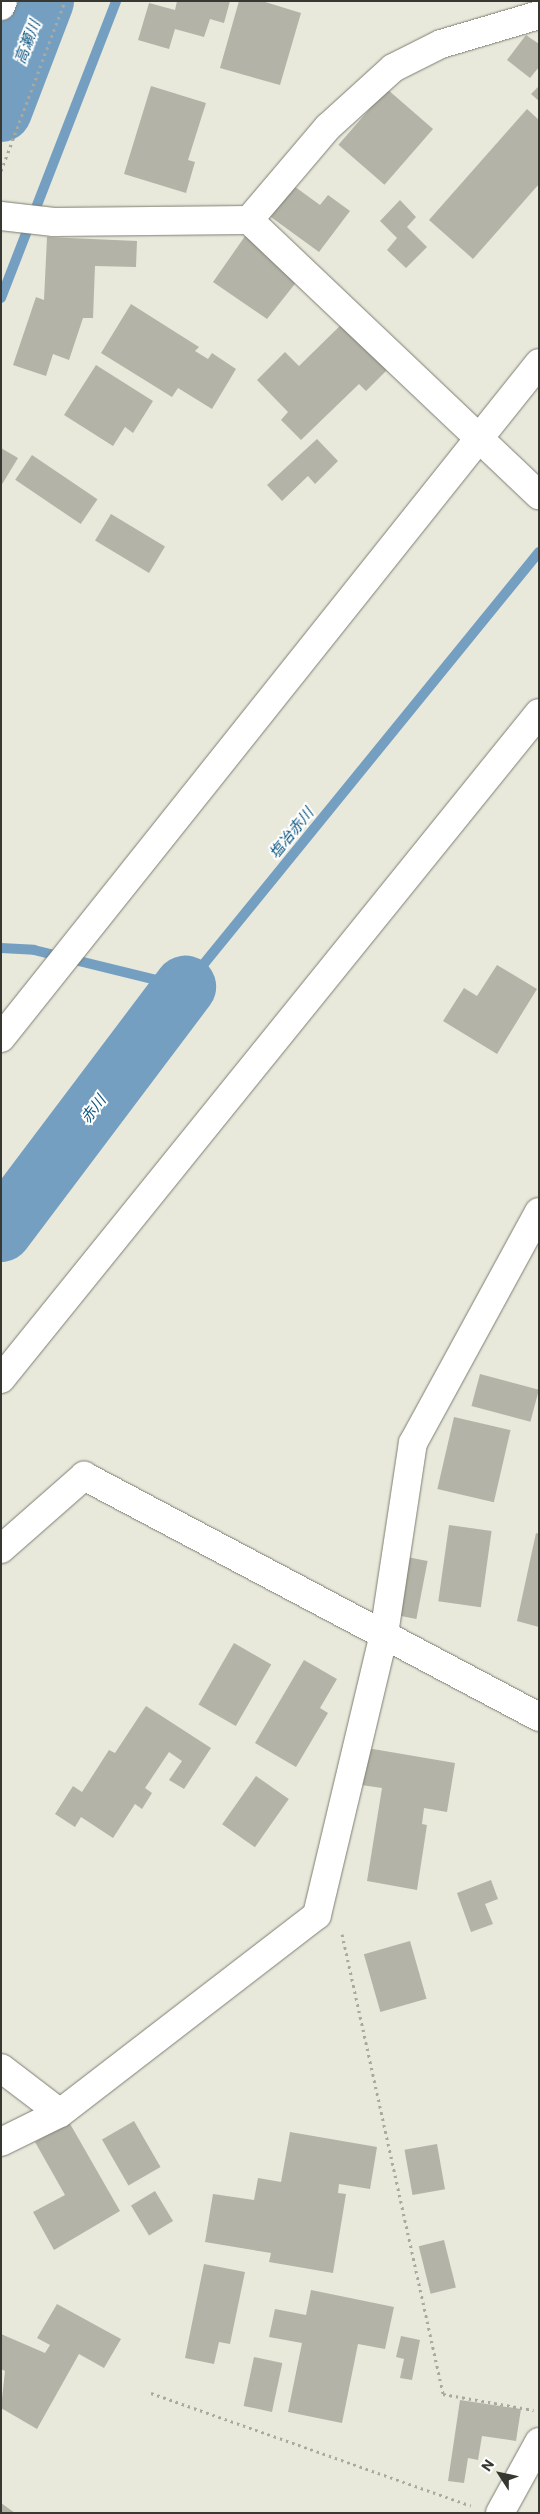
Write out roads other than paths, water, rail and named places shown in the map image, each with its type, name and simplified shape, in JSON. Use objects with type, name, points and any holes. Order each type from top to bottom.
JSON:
[{"type":"street","points":[[1,6],[3,1]]},
{"type":"street","points":[[249,220],[328,127],[393,68],[441,44],[539,15]]},
{"type":"street","points":[[1,216],[54,222],[249,220],[539,495]]},
{"type":"street","points":[[1,1038],[539,363]]},
{"type":"street","points":[[1,1379],[539,713]]},
{"type":"street","points":[[1,2142],[60,2113],[318,1915],[384,1634],[413,1443],[539,1212]]},
{"type":"street","points":[[1,1549],[84,1476],[539,1717]]},
{"type":"street","points":[[1,2068],[60,2113]]},
{"type":"street","points":[[490,2511],[539,2442]]},
{"type":"waterway","name":"高瀬川","points":[[1,111],[43,1]]},
{"type":"waterway","points":[[1,298],[116,1]]},
{"type":"waterway","name":"塩冶赤川","points":[[1,948],[34,950],[185,987],[539,552]]},
{"type":"waterway","name":"赤川","points":[[1,1231],[185,987]]}]
